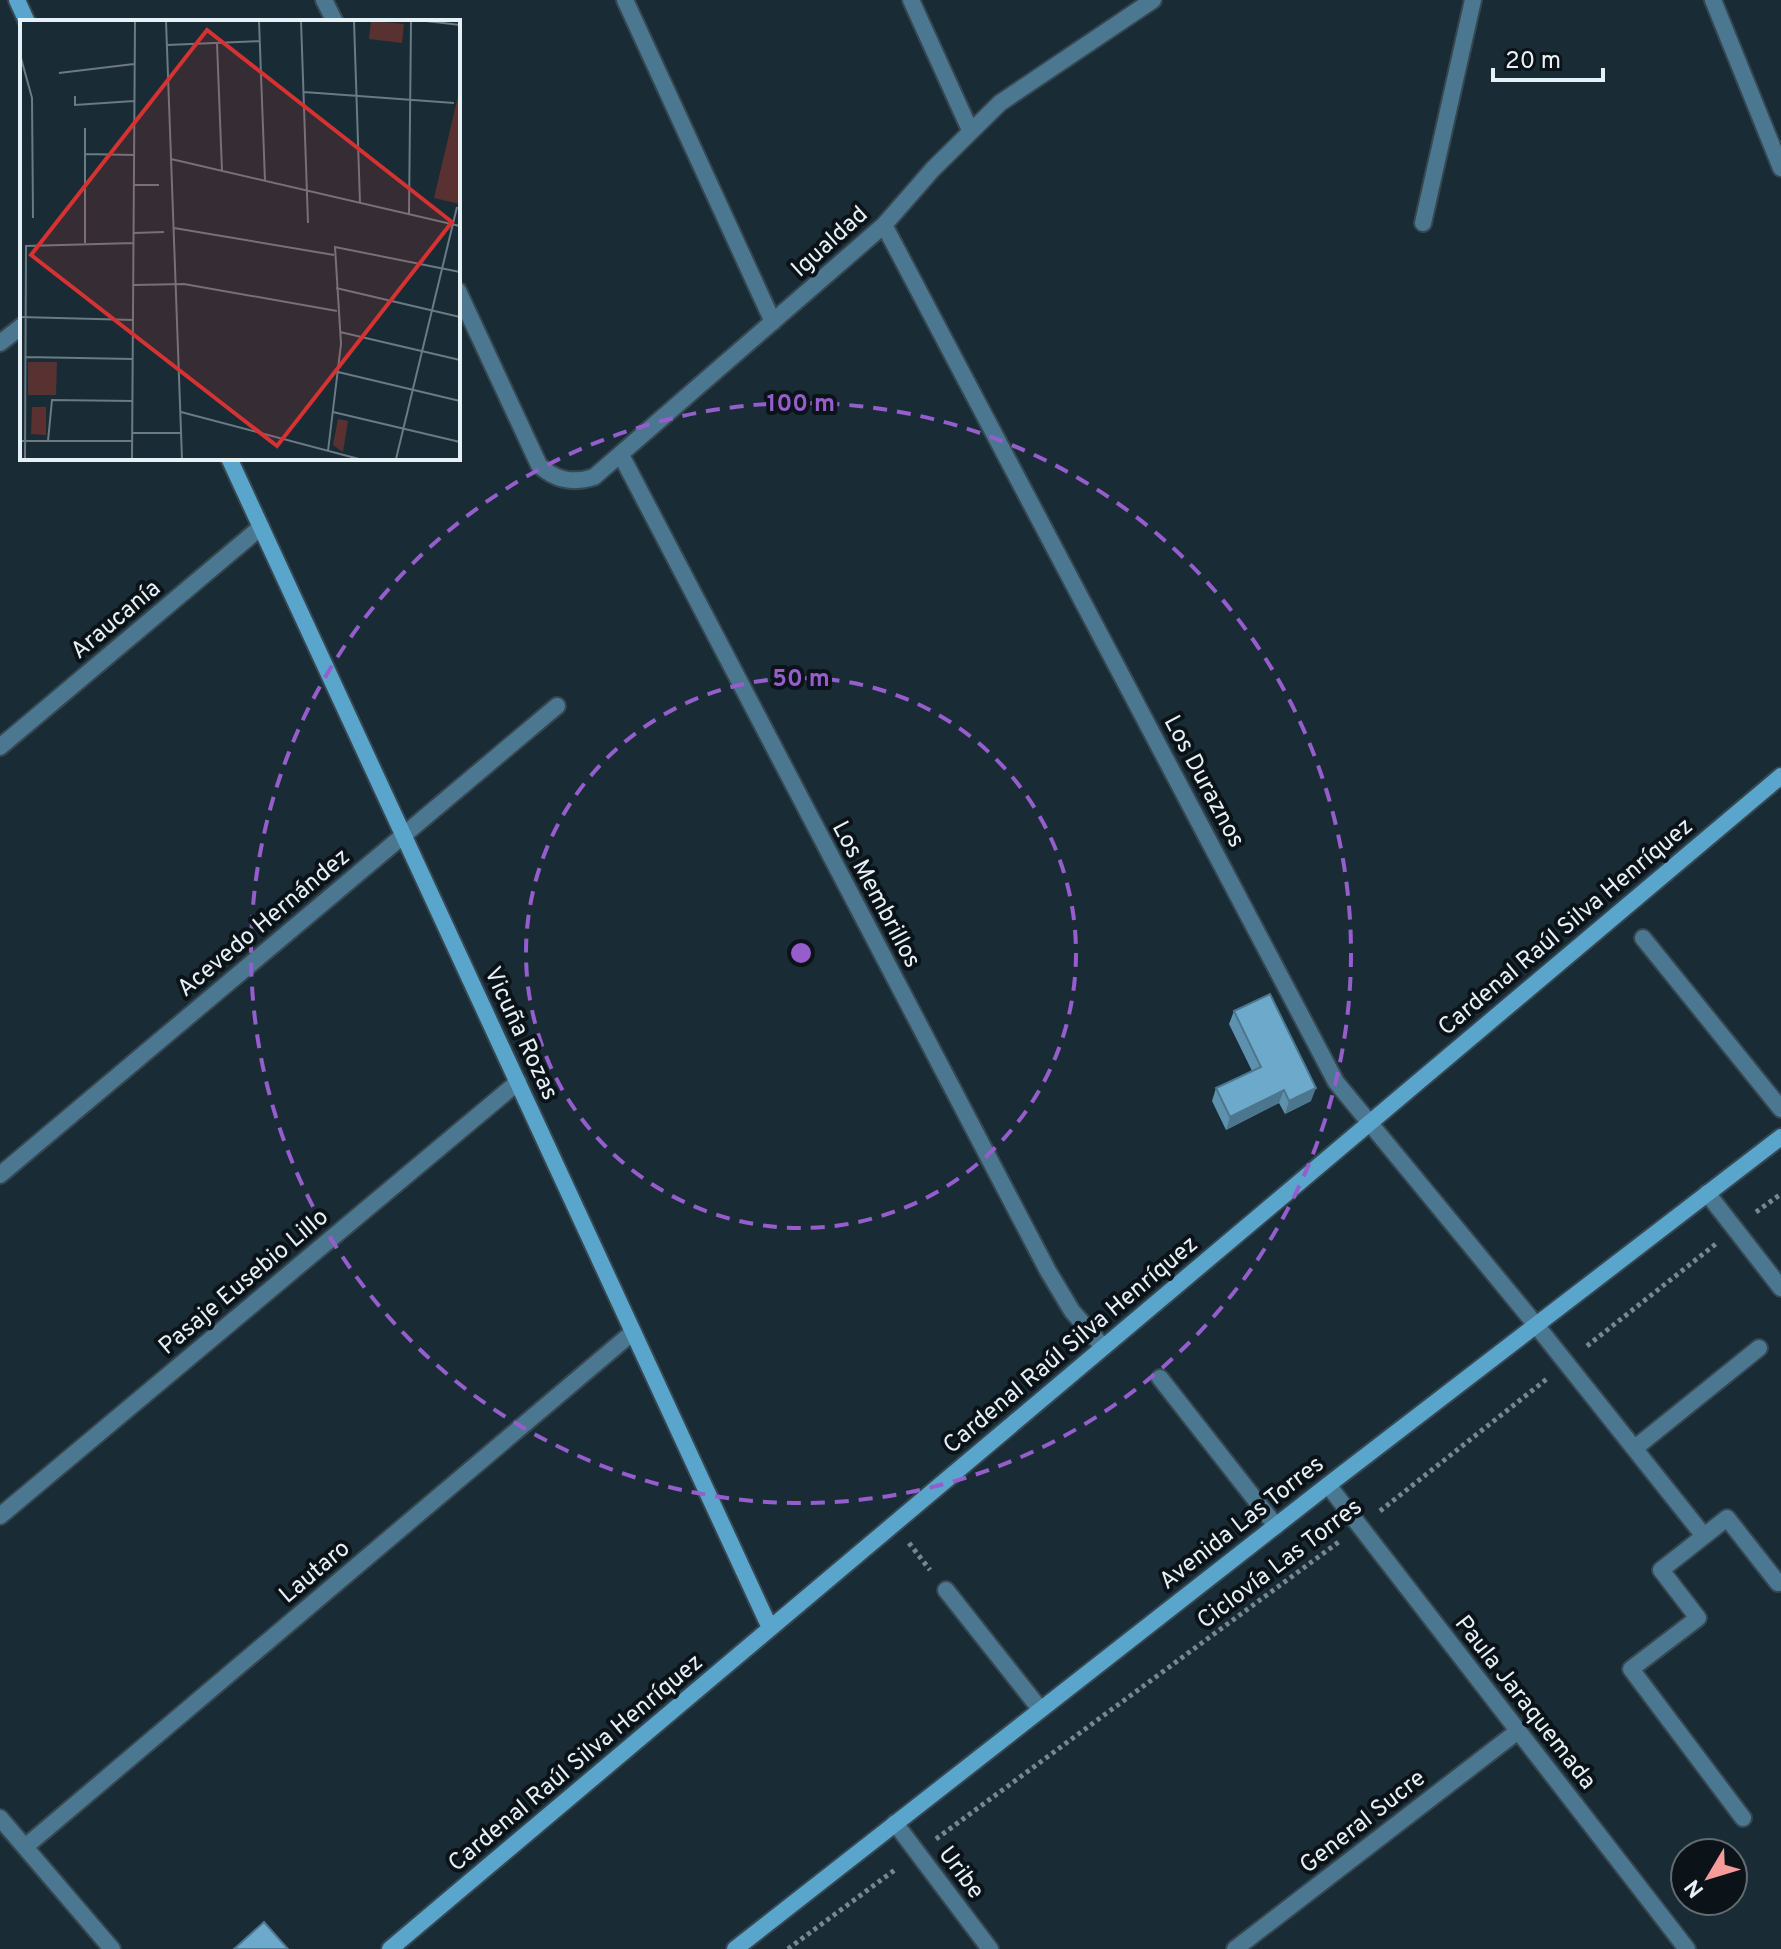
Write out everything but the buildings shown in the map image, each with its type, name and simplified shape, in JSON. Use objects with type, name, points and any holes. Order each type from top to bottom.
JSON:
[{"type":"main road","points":[[17,0],[26,20]]},
{"type":"main road","name":"Vicuña Rozas","points":[[230,460],[770,1628]]},
{"type":"main road","name":"Cardenal Raúl Silva Henríquez","points":[[390,1949],[1781,776]]},
{"type":"main road","name":"Avenida Las Torres","points":[[735,1949],[1328,1485],[1781,1137]]},
{"type":"street","points":[[324,0],[334,20]]},
{"type":"street","points":[[625,0],[773,322]]},
{"type":"street","points":[[911,0],[970,130]]},
{"type":"street","name":"Igualdad","points":[[460,295],[533,454],[548,473],[571,482],[594,477],[884,225],[970,130],[1032,78],[1153,0]]},
{"type":"street","points":[[1423,223],[1473,0]]},
{"type":"street","points":[[1713,0],[1781,168]]},
{"type":"street","name":"Los Duraznos","points":[[884,225],[1336,1082],[1567,1362],[1704,1536]]},
{"type":"street","points":[[0,343],[20,328]]},
{"type":"street","name":"Los Membrillos","points":[[621,455],[1048,1271],[1072,1311],[1103,1347]]},
{"type":"street","name":"Araucanía","points":[[0,747],[261,527]]},
{"type":"street","name":"Acevedo Hernández","points":[[0,1175],[557,706]]},
{"type":"street","points":[[1643,938],[1781,1109]]},
{"type":"street","name":"Pasaje Eusebio Lillo","points":[[0,1516],[518,1082]]},
{"type":"street","points":[[1707,1193],[1781,1288]]},
{"type":"street","name":"Lautaro","points":[[25,1847],[633,1332]]},
{"type":"street","points":[[1635,1448],[1759,1348]]},
{"type":"street","points":[[1160,1378],[1276,1526]]},
{"type":"street","name":"Paula Jaraquemada","points":[[1328,1485],[1687,1949]]},
{"type":"street","points":[[1743,1818],[1631,1669],[1698,1618],[1661,1570],[1727,1518],[1778,1583]]},
{"type":"street","points":[[946,1590],[1040,1709]]},
{"type":"street","name":"General Sucre","points":[[1235,1949],[1518,1731]]},
{"type":"street","points":[[0,1818],[112,1949]]},
{"type":"street","name":"Uribe","points":[[895,1823],[990,1949]]},
{"type":"path","name":"Ciclovía Las Torres","points":[[788,1949],[1360,1527],[1781,1194]]},
{"type":"path","points":[[894,1524],[946,1590]]}]
